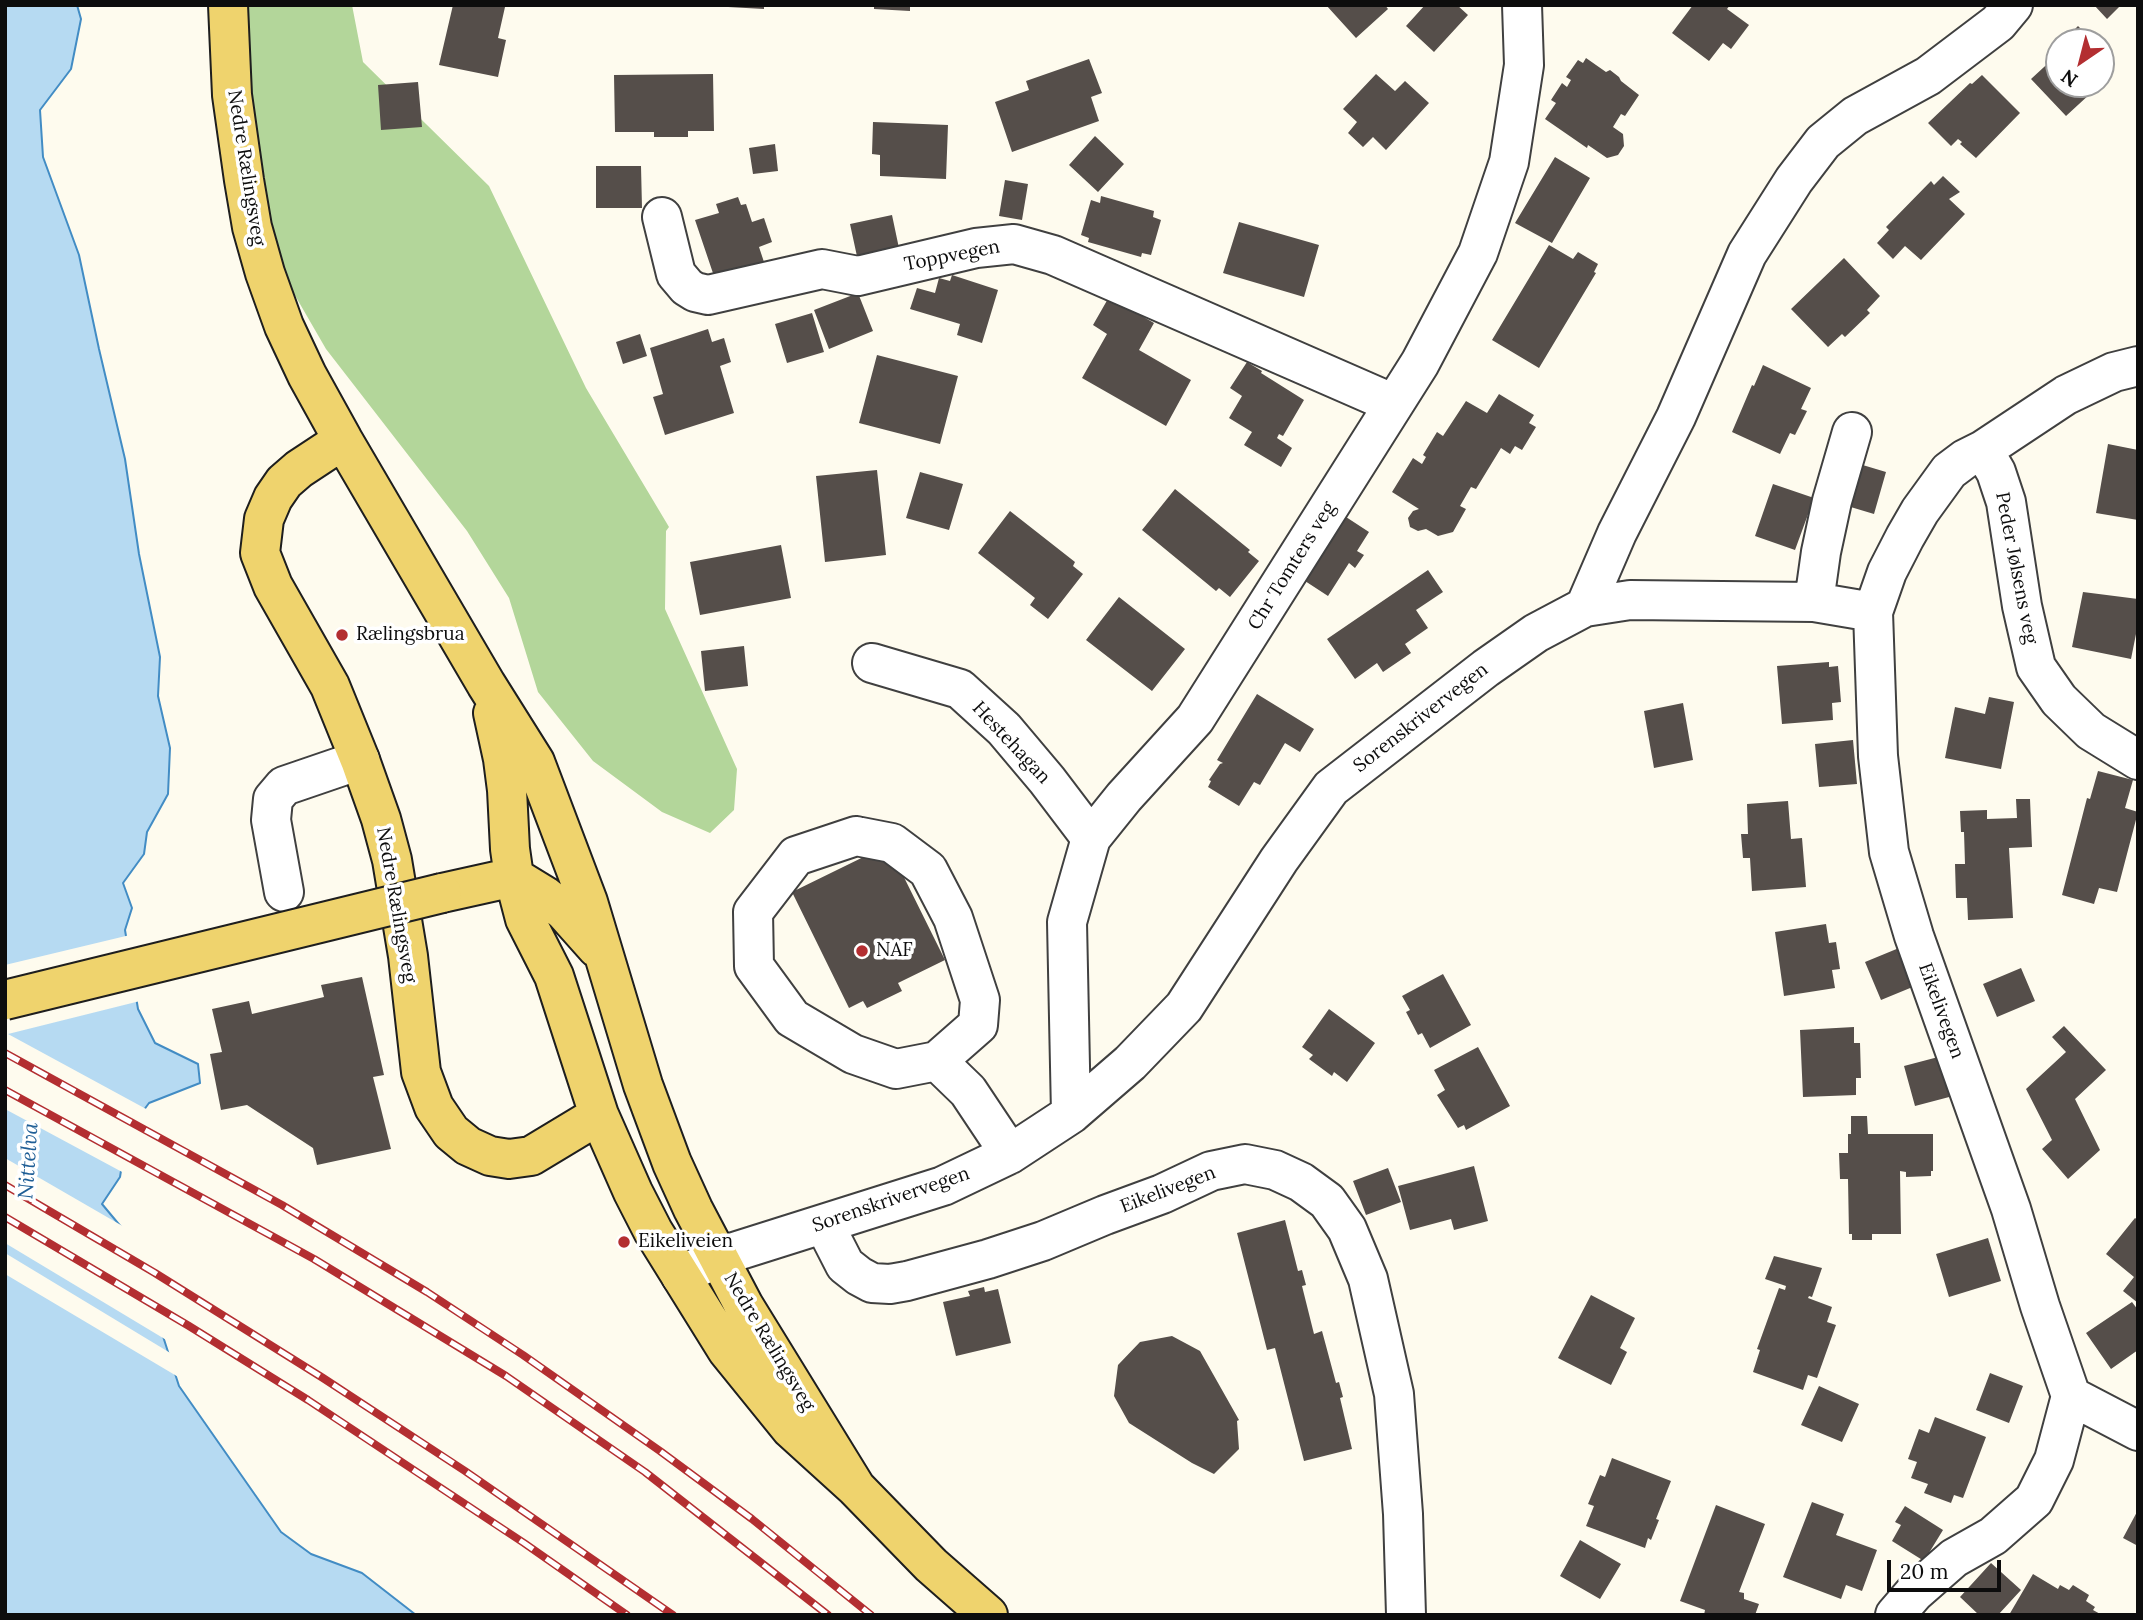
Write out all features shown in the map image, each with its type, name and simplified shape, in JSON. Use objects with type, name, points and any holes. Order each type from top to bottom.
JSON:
[{"type":"main road","name":"Nedre Rælingsveg","points":[[228,5],[232,95],[252,227],[284,326],[343,440],[486,684],[535,762],[569,850],[643,1084],[672,1163],[693,1209],[749,1314],[856,1488]]},
{"type":"main road","name":"Nedre Rælingsveg","points":[[343,440],[309,461],[284,482],[264,519],[260,553],[272,586],[330,686],[381,819],[392,860],[408,956],[421,1072],[434,1107],[451,1132],[468,1146],[490,1156],[509,1159],[531,1156],[599,1115]]},
{"type":"main road","name":"Nedre Rælingsveg","points":[[486,684],[503,759],[510,849],[525,919],[554,976],[599,1115],[653,1231],[713,1329],[750,1381],[791,1429],[856,1488],[931,1565],[988,1615]]},
{"type":"main road","name":"Nedre Rælingsveg","points":[[514,877],[564,911],[604,955]]},
{"type":"main road","points":[[5,1000],[514,877]]},
{"type":"street","name":"Chr Tomters veg","points":[[1071,1115],[1067,922],[1091,838],[1124,797],[1195,719],[1420,363],[1478,253],[1509,162],[1524,65],[1522,5]]},
{"type":"street","points":[[1585,607],[1617,533],[1676,418],[1747,254],[1794,180],[1822,142],[1854,116],[1928,76],[1998,23],[2013,5]]},
{"type":"street","name":"Toppvegen","points":[[662,217],[676,274],[695,292],[708,295],[727,292],[822,269],[858,276],[976,248],[1014,244],[1053,255],[1394,404]]},
{"type":"street","points":[[1585,607],[1630,600],[1814,602],[1873,612],[1887,572],[1925,503],[1949,471],[2066,395],[2114,372],[2138,366]]},
{"type":"street","points":[[1814,602],[1823,540],[1852,432]]},
{"type":"street","name":"Peder Jølsens veg","points":[[1983,450],[1996,472],[2006,502],[2022,606],[2036,667],[2059,699],[2091,731],[2138,760]]},
{"type":"street","name":"Sorenskrivervegen","points":[[681,1276],[718,1256],[943,1186],[1010,1154],[1071,1115],[1130,1063],[1184,1007],[1279,860],[1331,788],[1486,668],[1536,633],[1585,607]]},
{"type":"street","name":"Eikelivegen","points":[[1873,612],[1878,756],[1889,852],[1914,936],[2011,1209],[2071,1396]]},
{"type":"street","name":"Hestehagan","points":[[872,663],[960,689],[1004,729],[1091,838]]},
{"type":"street","points":[[284,892],[271,820],[273,799],[284,786],[360,760]]},
{"type":"street","points":[[856,836],[892,843],[928,870],[953,918],[980,1000],[978,1026],[937,1061],[896,1069],[853,1054],[792,1018],[754,966],[753,912],[796,856],[856,836]]},
{"type":"street","points":[[937,1061],[968,1091],[1010,1154]]},
{"type":"street","name":"Eikelivegen","points":[[824,1224],[845,1265],[872,1283],[890,1284],[988,1259],[1043,1241],[1105,1214],[1162,1194],[1211,1171],[1245,1164],[1275,1170],[1301,1182],[1327,1202],[1347,1228],[1368,1279],[1394,1394],[1404,1514],[1406,1615]]},
{"type":"street","points":[[1895,1615],[1914,1593],[1954,1558],[1993,1536],[2034,1500],[2054,1460],[2071,1396],[2138,1431]]},
{"type":"green space","points":[[231,5],[352,5],[363,62],[489,186],[586,388],[669,527],[666,531],[665,609],[737,769],[734,810],[710,833],[662,812],[593,761],[538,692],[509,598],[467,531],[326,349],[254,217]]},
{"type":"water","name":"Nittelva","points":[[5,5],[77,5],[81,19],[71,69],[40,110],[43,157],[79,255],[125,459],[139,554],[160,657],[158,696],[170,748],[168,794],[147,832],[144,854],[123,883],[132,908],[125,930],[138,1009],[155,1043],[198,1064],[200,1083],[149,1103],[127,1133],[120,1177],[102,1204],[132,1240],[179,1386],[281,1532],[311,1554],[362,1573],[416,1615],[5,1615]]},
{"type":"pier","points":[[130,935],[140,1001],[8,1034],[148,1110],[130,1135],[124,1173],[5,1109],[5,965]]},
{"type":"pier","points":[[5,1158],[126,1228],[135,1239],[168,1341],[5,1243]]},
{"type":"pier","points":[[5,1253],[172,1354],[180,1378],[5,1274]]},
{"type":"building","points":[[453,5],[505,7],[498,38],[506,40],[498,77],[439,65]]},
{"type":"building","points":[[764,5],[764,9],[728,7]]},
{"type":"building","points":[[874,5],[910,5],[910,11],[874,9]]},
{"type":"building","points":[[1326,5],[1385,5],[1388,9],[1356,38]]},
{"type":"building","points":[[1425,5],[1457,5],[1468,15],[1434,52],[1406,26]]},
{"type":"building","points":[[1693,5],[1730,5],[1727,9],[1749,25],[1731,49],[1723,43],[1709,61],[1672,33]]},
{"type":"building","points":[[2094,5],[2121,5],[2107,19]]},
{"type":"building","points":[[1586,58],[1606,72],[1610,70],[1639,95],[1625,116],[1621,114],[1613,127],[1623,134],[1624,146],[1618,155],[1607,158],[1588,145],[1587,148],[1545,119],[1556,103],[1551,100],[1562,83],[1567,87],[1571,80],[1566,77],[1578,60],[1583,63]]},
{"type":"building","points":[[1089,59],[1102,93],[1091,97],[1099,121],[1012,152],[995,102],[1029,90],[1026,81]]},
{"type":"building","points":[[2045,66],[2045,94],[2031,79]]},
{"type":"building","points":[[713,74],[714,131],[688,131],[688,137],[654,137],[654,132],[615,132],[614,75]]},
{"type":"building","points":[[1376,74],[1395,91],[1405,81],[1429,103],[1386,150],[1373,137],[1363,147],[1348,133],[1357,122],[1343,109]]},
{"type":"building","points":[[1982,75],[2020,113],[1976,158],[1958,139],[1951,146],[1928,123]]},
{"type":"building","points":[[418,82],[422,127],[381,130],[378,85]]},
{"type":"building","points":[[2049,98],[2086,98],[2066,116]]},
{"type":"building","points":[[873,122],[948,125],[946,179],[880,176],[880,155],[872,154]]},
{"type":"building","points":[[1095,136],[1124,164],[1098,192],[1069,165]]},
{"type":"building","points":[[775,144],[778,171],[753,174],[749,148]]},
{"type":"building","points":[[1555,157],[1590,178],[1552,243],[1515,223]]},
{"type":"building","points":[[596,166],[641,166],[642,208],[596,208]]},
{"type":"building","points":[[1943,176],[1960,192],[1949,199],[1965,214],[1921,260],[1905,246],[1893,259],[1877,243],[1889,230],[1886,227],[1931,181],[1934,185]]},
{"type":"building","points":[[1005,180],[1028,184],[1022,220],[999,216]]},
{"type":"building","points":[[1101,196],[1154,211],[1153,217],[1161,220],[1151,255],[1142,253],[1141,257],[1088,242],[1089,238],[1081,235],[1091,200],[1100,203]]},
{"type":"building","points":[[738,197],[741,205],[746,204],[752,222],[764,218],[772,242],[759,247],[766,268],[717,285],[695,220],[719,213],[716,204]]},
{"type":"building","points":[[892,215],[900,253],[858,261],[850,224]]},
{"type":"building","points":[[1239,222],[1319,245],[1304,297],[1223,273]]},
{"type":"building","points":[[1549,245],[1573,259],[1578,252],[1598,264],[1594,272],[1596,273],[1539,368],[1492,340]]},
{"type":"building","points":[[1844,258],[1880,296],[1867,310],[1870,313],[1845,337],[1842,334],[1828,347],[1791,309]]},
{"type":"building","points":[[952,275],[998,290],[982,343],[957,335],[960,324],[910,309],[917,288],[935,293],[939,278],[950,281]]},
{"type":"building","points":[[858,293],[873,331],[829,349],[814,310]]},
{"type":"building","points":[[1109,297],[1154,323],[1139,350],[1191,380],[1166,426],[1082,378],[1107,334],[1093,325]]},
{"type":"building","points":[[812,313],[824,352],[787,363],[775,324]]},
{"type":"building","points":[[708,329],[712,342],[724,338],[731,362],[720,366],[734,413],[665,435],[653,397],[663,394],[650,348]]},
{"type":"building","points":[[640,334],[647,356],[623,364],[616,342]]},
{"type":"building","points":[[877,355],[958,376],[940,444],[859,423]]},
{"type":"building","points":[[1247,362],[1304,400],[1283,436],[1279,434],[1277,438],[1292,448],[1281,467],[1244,445],[1252,432],[1229,418],[1242,396],[1230,388]]},
{"type":"building","points":[[1763,365],[1811,388],[1801,409],[1807,411],[1795,435],[1790,433],[1780,454],[1732,432]]},
{"type":"building","points":[[1499,394],[1534,415],[1529,423],[1536,427],[1522,450],[1515,446],[1510,454],[1501,448],[1476,489],[1471,487],[1460,506],[1466,509],[1453,532],[1438,536],[1426,529],[1418,531],[1410,527],[1408,518],[1413,511],[1419,509],[1392,492],[1413,458],[1422,464],[1426,457],[1423,455],[1437,432],[1443,436],[1466,401],[1487,413]]},
{"type":"building","points":[[2108,444],[2138,450],[2138,520],[2096,513]]},
{"type":"building","points":[[1856,463],[1886,472],[1874,514],[1844,505]]},
{"type":"building","points":[[877,470],[886,555],[825,562],[816,476]]},
{"type":"building","points":[[920,472],[963,484],[949,530],[906,518]]},
{"type":"building","points":[[1773,484],[1814,498],[1795,550],[1755,536]]},
{"type":"building","points":[[1175,489],[1250,550],[1248,552],[1259,561],[1230,597],[1219,588],[1216,591],[1142,530]]},
{"type":"building","points":[[1010,511],[1075,562],[1073,566],[1083,574],[1048,619],[1030,605],[1035,598],[978,553]]},
{"type":"building","points":[[1346,517],[1369,532],[1357,551],[1364,555],[1355,568],[1349,563],[1328,596],[1305,581]]},
{"type":"building","points":[[781,545],[791,598],[700,615],[690,562]]},
{"type":"building","points":[[1428,570],[1443,592],[1416,610],[1428,628],[1405,644],[1411,653],[1383,672],[1377,663],[1355,679],[1327,639]]},
{"type":"building","points":[[2083,592],[2138,599],[2138,634],[2131,659],[2072,647]]},
{"type":"building","points":[[1119,597],[1185,649],[1152,691],[1086,640]]},
{"type":"building","points":[[744,646],[748,686],[705,691],[701,651]]},
{"type":"building","points":[[1829,662],[1829,667],[1838,666],[1841,702],[1832,703],[1833,720],[1782,724],[1777,666]]},
{"type":"building","points":[[1257,694],[1314,729],[1300,752],[1285,743],[1260,785],[1254,782],[1239,806],[1208,787],[1211,781],[1209,780],[1223,763],[1217,760]]},
{"type":"building","points":[[1989,697],[2014,702],[2001,769],[1945,758],[1955,707],[1985,714]]},
{"type":"building","points":[[1683,703],[1693,760],[1654,768],[1644,711]]},
{"type":"building","points":[[1853,740],[1857,784],[1819,787],[1815,744]]},
{"type":"building","points":[[2098,771],[2133,780],[2125,808],[2138,812],[2117,892],[2099,888],[2094,904],[2062,895],[2087,798],[2090,799]]},
{"type":"building","points":[[2016,799],[2030,799],[2032,847],[2009,848],[2013,918],[1968,920],[1967,898],[1956,898],[1955,864],[1965,864],[1960,811],[1987,810],[1987,819],[2017,818]]},
{"type":"building","points":[[1788,801],[1791,839],[1802,838],[1806,887],[1752,891],[1750,858],[1743,858],[1741,834],[1748,834],[1747,804]]},
{"type":"building","points":[[888,845],[945,960],[898,983],[902,991],[867,1008],[863,1001],[849,1008],[792,892]]},
{"type":"building","points":[[1826,924],[1829,943],[1836,942],[1840,969],[1832,970],[1835,988],[1784,996],[1775,932]]},
{"type":"building","points":[[1899,948],[1915,986],[1881,1000],[1865,962]]},
{"type":"building","points":[[2021,968],[2035,1001],[1997,1017],[1983,984]]},
{"type":"building","points":[[1443,974],[1471,1025],[1430,1048],[1422,1033],[1418,1035],[1406,1012],[1410,1010],[1402,996]]},
{"type":"building","points":[[362,977],[384,1075],[373,1077],[391,1149],[317,1165],[313,1148],[247,1105],[221,1110],[210,1054],[222,1052],[212,1009],[249,1001],[252,1014],[324,997],[321,985]]},
{"type":"building","points":[[1329,1009],[1375,1043],[1347,1082],[1334,1072],[1332,1076],[1309,1059],[1313,1055],[1302,1047]]},
{"type":"building","points":[[2064,1026],[2106,1070],[2075,1099],[2100,1150],[2068,1179],[2042,1149],[2052,1140],[2026,1089],[2066,1052],[2052,1037]]},
{"type":"building","points":[[1854,1027],[1854,1043],[1860,1043],[1861,1078],[1856,1078],[1856,1095],[1803,1097],[1800,1030]]},
{"type":"building","points":[[1478,1047],[1510,1106],[1466,1130],[1464,1125],[1458,1128],[1437,1095],[1445,1090],[1434,1070]]},
{"type":"building","points":[[1942,1056],[1953,1096],[1915,1106],[1904,1066]]},
{"type":"building","points":[[1851,1116],[1867,1116],[1868,1134],[1933,1134],[1931,1176],[1906,1177],[1906,1172],[1900,1171],[1901,1234],[1872,1234],[1872,1240],[1852,1240],[1852,1234],[1849,1234],[1848,1179],[1840,1179],[1839,1153],[1848,1153]]},
{"type":"building","points":[[1474,1166],[1488,1221],[1454,1230],[1451,1219],[1410,1230],[1398,1186]]},
{"type":"building","points":[[1388,1168],[1401,1202],[1366,1215],[1353,1181]]},
{"type":"building","points":[[2135,1218],[2138,1220],[2138,1303],[2123,1291],[2134,1277],[2106,1254]]},
{"type":"building","points":[[1285,1220],[1298,1271],[1302,1270],[1306,1285],[1302,1286],[1314,1334],[1322,1331],[1336,1383],[1339,1382],[1352,1449],[1304,1461],[1275,1348],[1267,1350],[1237,1233]]},
{"type":"building","points":[[1988,1238],[2001,1281],[1949,1297],[1936,1254]]},
{"type":"building","points":[[1774,1256],[1822,1268],[1812,1297],[1808,1298],[1832,1307],[1827,1322],[1836,1325],[1817,1378],[1808,1375],[1803,1390],[1753,1372],[1760,1350],[1757,1349],[1779,1288],[1785,1290],[1786,1286],[1765,1279]]},
{"type":"building","points":[[984,1287],[985,1292],[998,1289],[1011,1343],[956,1356],[943,1302],[970,1296],[968,1291]]},
{"type":"building","points":[[1591,1295],[1635,1318],[1620,1348],[1627,1352],[1611,1385],[1558,1358]]},
{"type":"building","points":[[2132,1302],[2138,1310],[2138,1350],[2111,1369],[2086,1333]]},
{"type":"building","points":[[1172,1336],[1200,1351],[1239,1420],[1239,1449],[1214,1474],[1129,1423],[1114,1396],[1118,1365],[1140,1342]]},
{"type":"building","points":[[1990,1373],[2023,1386],[2009,1423],[1976,1410]]},
{"type":"building","points":[[1819,1386],[1859,1404],[1842,1442],[1801,1425]]},
{"type":"building","points":[[1935,1417],[1986,1437],[1963,1498],[1954,1495],[1951,1503],[1924,1493],[1928,1484],[1911,1478],[1917,1462],[1908,1459],[1919,1429],[1929,1433]]},
{"type":"building","points":[[1612,1458],[1671,1481],[1656,1519],[1659,1520],[1645,1548],[1586,1526],[1594,1506],[1588,1504],[1600,1475],[1605,1477]]},
{"type":"building","points":[[1812,1502],[1844,1514],[1836,1535],[1877,1550],[1862,1591],[1846,1585],[1841,1599],[1783,1577]]},
{"type":"building","points":[[1716,1505],[1765,1524],[1739,1592],[1744,1593],[1744,1599],[1759,1604],[1755,1615],[1704,1615],[1705,1610],[1680,1601]]},
{"type":"building","points":[[1905,1506],[1943,1530],[1924,1561],[1892,1541],[1901,1525],[1895,1522]]},
{"type":"building","points":[[2138,1510],[2138,1546],[2123,1538]]},
{"type":"building","points":[[1580,1540],[1621,1564],[1600,1599],[1560,1576]]},
{"type":"building","points":[[1991,1563],[2021,1590],[1998,1615],[1979,1615],[1960,1597]]},
{"type":"building","points":[[2033,1574],[2058,1589],[2060,1585],[2069,1590],[2073,1585],[2089,1595],[2086,1601],[2095,1607],[2093,1610],[2102,1615],[2009,1615]]},
{"type":"railway","points":[[5,1053],[282,1205],[427,1292],[660,1451],[752,1519],[871,1615]]},
{"type":"railway","points":[[5,1090],[314,1259],[506,1376],[645,1472],[828,1615]]},
{"type":"railway","points":[[5,1185],[155,1273],[323,1378],[465,1471],[673,1615]]},
{"type":"railway","points":[[5,1217],[308,1400],[524,1543],[627,1615]]},
{"type":"place","name":"Rælingsbrua","points":[[342,635]]},
{"type":"place","name":"NAF","points":[[862,951]]},
{"type":"place","name":"Eikeliveien","points":[[624,1242]]}]
